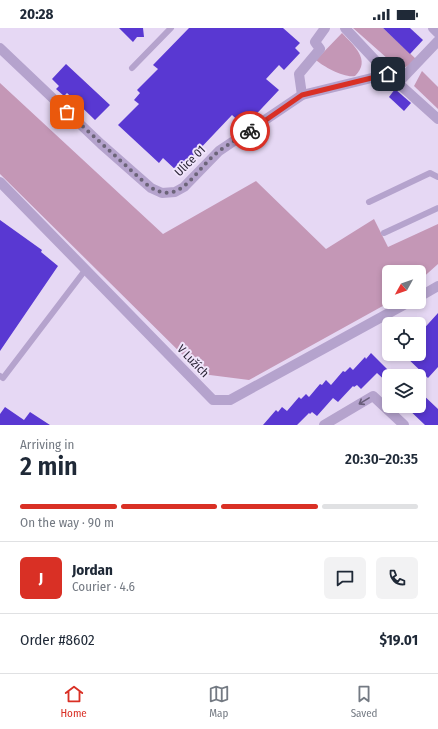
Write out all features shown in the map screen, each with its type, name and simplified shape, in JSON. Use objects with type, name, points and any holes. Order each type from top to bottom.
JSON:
[{"type":"street","points":[[302,95],[299,74],[320,49],[315,42],[325,28]]},
{"type":"street","points":[[345,28],[388,74],[438,119]]},
{"type":"street","points":[[433,28],[438,33]]},
{"type":"street","points":[[398,83],[438,41]]},
{"type":"street","name":"Ulice 01","points":[[0,48],[101,144],[151,188],[162,193],[176,192],[184,187],[219,151],[302,95],[388,74]]},
{"type":"street","name":"V Lužích","points":[[0,182],[214,400],[230,400],[396,309]]},
{"type":"street","points":[[426,293],[438,286]]},
{"type":"street","points":[[324,425],[373,396],[404,425]]},
{"type":"lane","points":[[132,68],[171,28]]},
{"type":"lane","points":[[369,202],[430,173],[438,177]]},
{"type":"lane","points":[[384,233],[438,208]]},
{"type":"lane","points":[[0,376],[3,378],[86,269]]},
{"type":"shaded area","points":[[353,28],[383,28],[416,59],[410,65],[403,68],[397,67]]},
{"type":"shaded area","points":[[342,33],[359,53],[361,59],[362,64],[360,70],[355,76],[340,74],[329,69],[316,60]]},
{"type":"shaded area","points":[[422,71],[438,87],[438,109],[414,86]]},
{"type":"shaded area","points":[[0,83],[163,234],[256,181],[326,249],[374,219],[388,247],[438,224],[438,264],[426,275],[426,265],[382,265],[382,306],[249,380],[202,374],[0,174]]},
{"type":"building","points":[[119,28],[143,28],[144,37],[137,37],[133,42]]},
{"type":"building","points":[[189,28],[283,28],[300,43],[295,48],[300,53],[284,70],[279,65],[266,79],[279,90],[246,125],[244,126],[232,115],[178,172],[163,158],[159,163],[118,125],[139,104],[134,100],[140,93],[137,90],[158,69],[153,65]]},
{"type":"building","points":[[383,28],[410,28],[423,40],[410,54]]},
{"type":"building","points":[[66,64],[110,105],[95,120],[67,93],[64,96],[56,89],[59,86],[52,79]]},
{"type":"building","points":[[395,89],[411,103],[404,111],[389,97]]},
{"type":"building","points":[[0,220],[42,250],[41,252],[58,266],[0,351]]},
{"type":"building","points":[[438,313],[438,367],[428,378],[426,376],[426,369],[419,369],[410,361],[426,361],[426,326]]},
{"type":"building","points":[[371,353],[387,369],[382,369],[382,378],[377,373],[361,389],[357,385],[354,387],[353,386],[338,402],[333,398],[317,416],[312,412],[310,414],[309,413],[297,425],[263,425],[276,410],[278,412],[282,407],[287,411],[299,397],[301,399],[306,394],[309,397],[320,384],[322,385],[326,380],[331,385],[343,371],[345,372],[350,367],[353,370],[365,357],[366,359]]},
{"type":"building","points":[[426,398],[438,409],[438,425],[425,425],[412,413],[426,413]]},
{"type":"building","points":[[5,407],[24,420],[30,412],[50,425],[0,425],[0,414]]},
{"type":"way so far","points":[[67,112],[145,183],[157,192],[162,193],[176,192],[184,187],[219,151],[250,131]]},
{"type":"route","points":[[250,131],[302,95],[388,74]]}]
